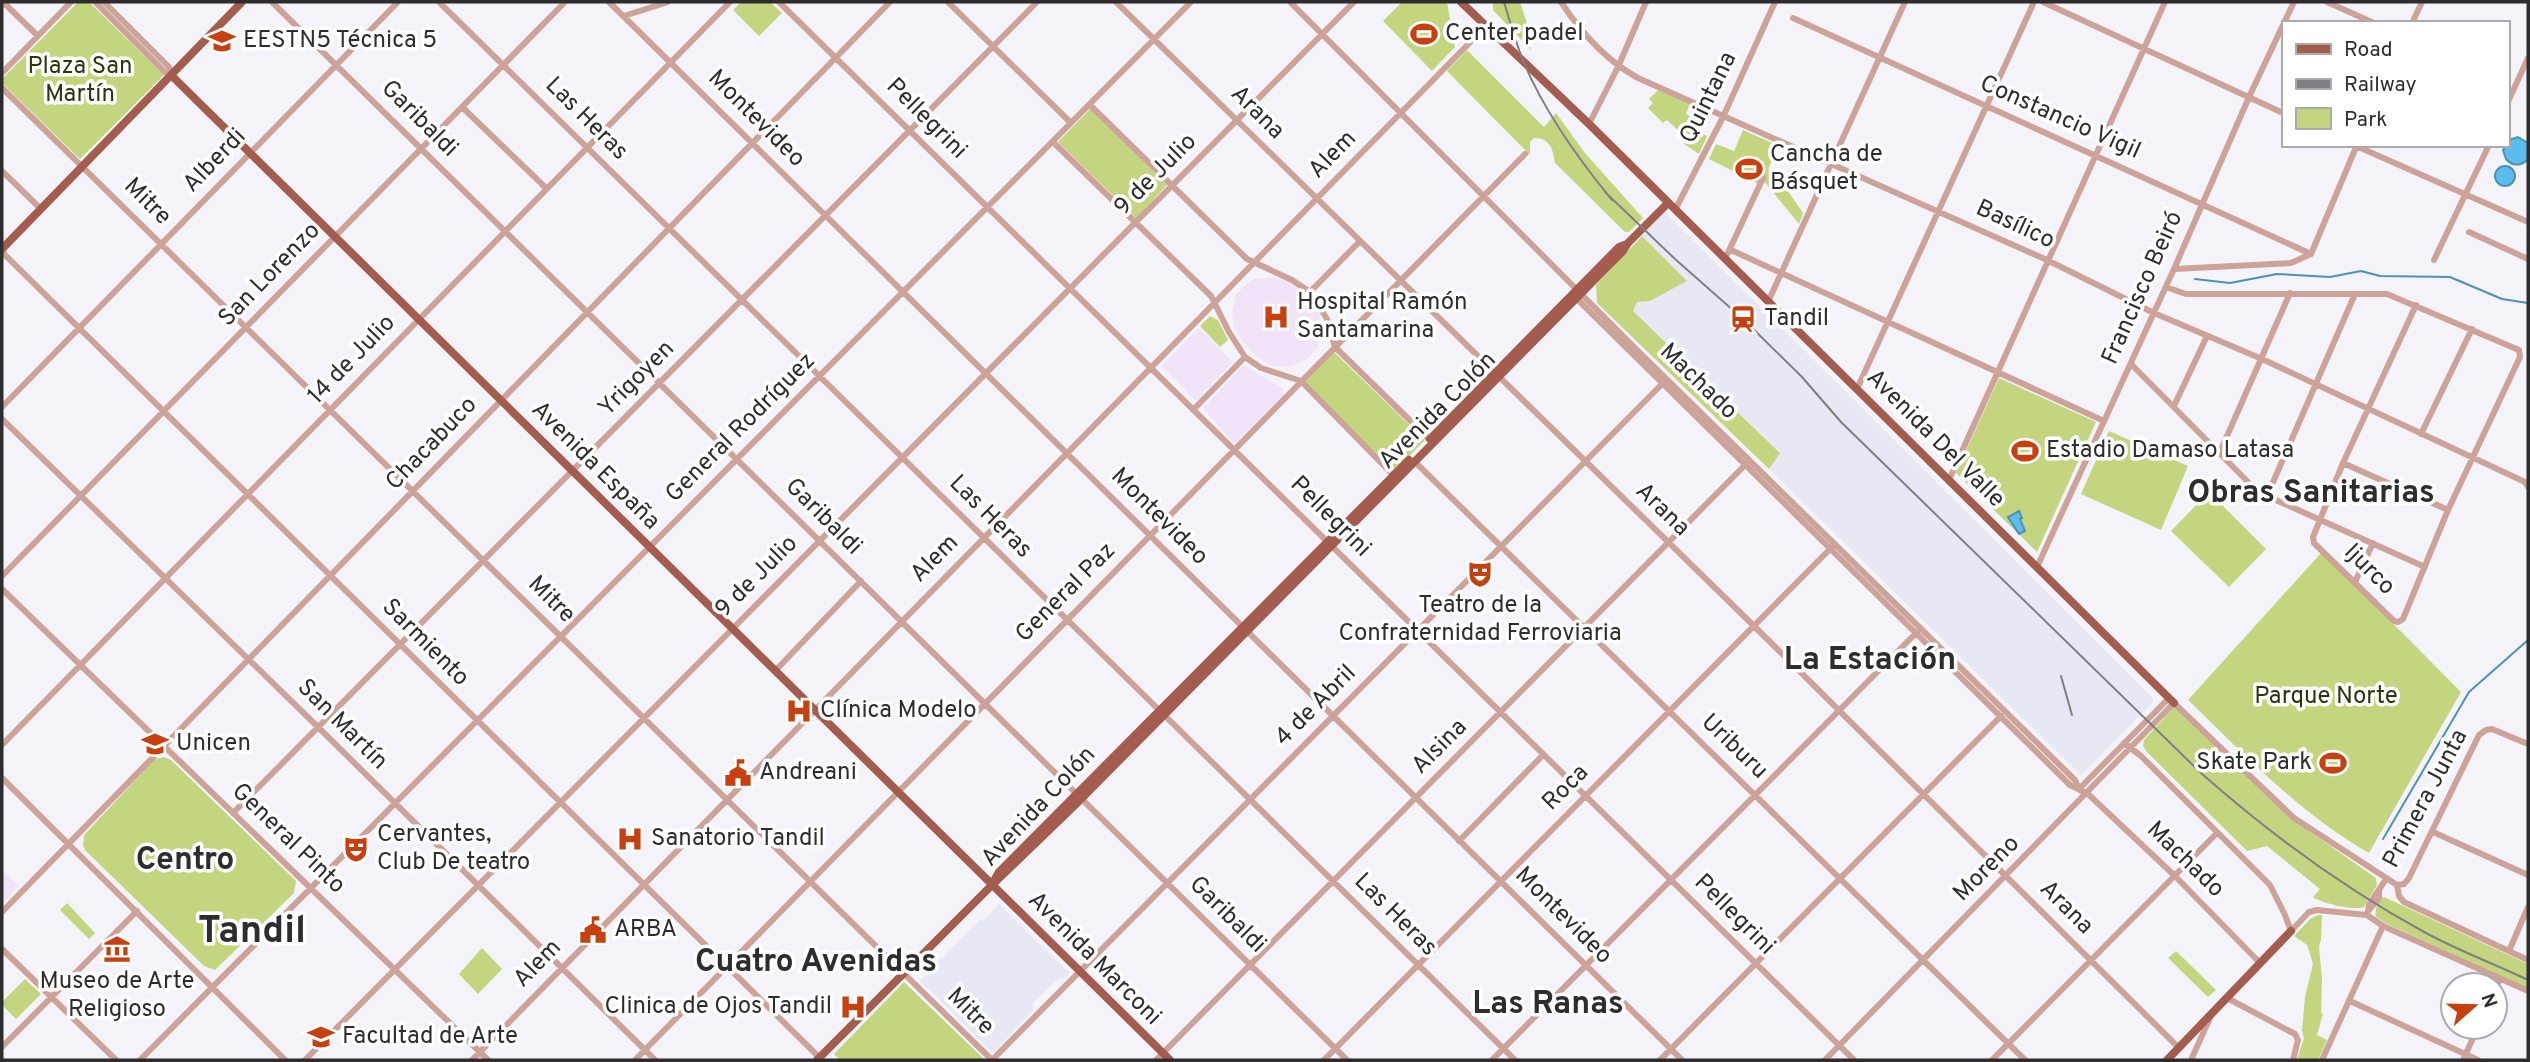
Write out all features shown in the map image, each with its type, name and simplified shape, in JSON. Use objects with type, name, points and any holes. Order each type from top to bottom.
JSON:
[{"type":"main road","points":[[2,250],[242,2]]},
{"type":"main road","name":"Avenida Del Valle","points":[[1461,2],[1589,124],[2172,701]]},
{"type":"main road","name":"Avenida España","points":[[171,75],[992,885]]},
{"type":"main road","name":"Avenida Colón","points":[[1395,478],[1415,462],[1496,376],[1668,203]]},
{"type":"main road","name":"Avenida Colón","points":[[820,1060],[1395,478],[1429,439],[1496,376]]},
{"type":"main road","name":"Avenida Marconi","points":[[992,885],[1163,1058]]},
{"type":"main road","points":[[2167,1060],[2291,931]]},
{"type":"street","points":[[3,2],[38,36]]},
{"type":"street","points":[[2,73],[71,2]]},
{"type":"street","points":[[95,2],[171,75]]},
{"type":"street","points":[[104,2],[169,67],[171,75]]},
{"type":"street","name":"Garibaldi","points":[[272,2],[1347,1060]]},
{"type":"street","name":"Alberdi","points":[[2,407],[398,2]]},
{"type":"street","name":"Las Heras","points":[[439,2],[1514,1060]]},
{"type":"street","name":"San Lorenzo","points":[[2,576],[565,2]]},
{"type":"street","name":"Montevideo","points":[[609,2],[1682,1060]]},
{"type":"street","points":[[624,16],[668,2]]},
{"type":"street","points":[[723,2],[730,2]]},
{"type":"street","name":"14 de Julio","points":[[2,746],[730,2]]},
{"type":"street","name":"Pellegrini","points":[[779,2],[1854,1060]]},
{"type":"street","name":"Chacabuco","points":[[2,912],[890,2]]},
{"type":"street","points":[[948,2],[1071,123]]},
{"type":"street","name":"Yrigoyen","points":[[233,813],[1037,2]]},
{"type":"street","name":"Arana","points":[[1116,2],[1753,625],[2179,1048]]},
{"type":"street","name":"General Rodríguez","points":[[141,1060],[1191,2]]},
{"type":"street","name":"Machado","points":[[1290,2],[1485,196],[1664,381],[1836,543],[2075,780],[2079,789]]},
{"type":"street","name":"9 de Julio","points":[[305,1060],[1353,2]]},
{"type":"street","name":"Basílico","points":[[1561,2],[1571,17],[1618,67],[1723,117],[2047,260],[2154,313],[2262,359],[2367,410],[2474,457],[2525,482],[2528,487]]},
{"type":"street","points":[[1589,124],[1618,67],[1646,2]]},
{"type":"street","name":"Quintana","points":[[1675,210],[1723,117],[1775,2]]},
{"type":"street","points":[[1769,302],[1905,2]]},
{"type":"street","points":[[1857,389],[2034,2]]},
{"type":"street","points":[[2043,2],[2282,113]]},
{"type":"street","points":[[1949,480],[2165,2]]},
{"type":"street","name":"Francisco Beiró","points":[[2285,21],[2294,2]]},
{"type":"street","points":[[2328,2],[2370,21]]},
{"type":"street","points":[[2413,21],[2422,2]]},
{"type":"street","name":"Constancio Vigil","points":[[1793,18],[2311,254]]},
{"type":"street","name":"Alem","points":[[472,1060],[1486,26]]},
{"type":"street","name":"Francisco Beiró","points":[[2037,567],[2282,28]]},
{"type":"street","points":[[2509,100],[2528,58]]},
{"type":"street","points":[[2509,84],[2515,87]]},
{"type":"street","name":"Mitre","points":[[2,88],[992,1060]]},
{"type":"street","points":[[1090,105],[1254,264],[1284,276],[1310,292],[1327,318],[1335,347],[1429,439]]},
{"type":"street","points":[[462,107],[546,188]]},
{"type":"street","points":[[1053,142],[1137,222],[1216,303],[1229,332],[1245,357],[1261,368],[1301,381],[1395,478]]},
{"type":"street","points":[[2174,269],[2291,263],[2311,254],[2356,147]]},
{"type":"street","points":[[2358,147],[2528,222]]},
{"type":"street","points":[[2434,260],[2488,147]]},
{"type":"street","name":"General Paz","points":[[635,1060],[1525,154]]},
{"type":"street","points":[[2,171],[41,209]]},
{"type":"street","points":[[1725,259],[1763,178]]},
{"type":"street","points":[[2469,232],[2528,259]]},
{"type":"street","points":[[1310,292],[1360,240]]},
{"type":"street","name":"Sarmiento","points":[[2,250],[820,1060]]},
{"type":"street","points":[[1731,250],[2104,421]]},
{"type":"street","points":[[2131,365],[2252,486],[2267,496],[2425,567],[2448,510],[2520,356],[2515,347],[2387,294],[2186,294],[2166,287]]},
{"type":"street","points":[[2220,453],[2290,293]]},
{"type":"street","points":[[2267,496],[2355,294]]},
{"type":"street","points":[[2321,520],[2343,463],[2416,305]]},
{"type":"street","points":[[2421,434],[2472,329]]},
{"type":"street","points":[[2174,406],[2207,336]]},
{"type":"street","points":[[1193,410],[1245,357]]},
{"type":"street","name":"4 de Abril","points":[[992,1060],[1664,381]]},
{"type":"street","name":"San Martín","points":[[2,419],[654,1060]]},
{"type":"street","name":"Uriburu","points":[[1415,462],[2025,1060]]},
{"type":"street","name":"Machado","points":[[1748,463],[1830,550],[1915,634],[2070,785],[2088,794],[2175,876],[2260,963]]},
{"type":"street","name":"Alsina","points":[[1163,1058],[1250,965],[1748,463]]},
{"type":"street","points":[[2343,463],[2448,510]]},
{"type":"street","name":"Ijurco","points":[[2321,520],[2313,537],[2314,543],[2394,621],[2403,619],[2425,567]]},
{"type":"street","name":"Roca","points":[[1324,1060],[1836,543]]},
{"type":"street","points":[[2355,582],[2373,543]]},
{"type":"street","points":[[775,671],[861,581]]},
{"type":"street","name":"General Pinto","points":[[2,589],[488,1060]]},
{"type":"street","points":[[1492,1060],[1921,627]]},
{"type":"street","points":[[2079,789],[2124,743],[2172,701]]},
{"type":"street","name":"Moreno","points":[[1825,1060],[2131,750],[2172,701]]},
{"type":"street","name":"Avenida Del Valle","points":[[2172,701],[2294,818],[2397,885],[2399,896],[2404,902],[2528,960]]},
{"type":"street","points":[[1660,1060],[2006,711]]},
{"type":"street","name":"Primera Junta","points":[[2397,885],[2404,884],[2409,878],[2479,735],[2488,729],[2499,731],[2528,744]]},
{"type":"street","points":[[2124,743],[2141,756],[2270,885],[2291,931]]},
{"type":"street","points":[[2137,743],[2141,756]]},
{"type":"street","points":[[1459,841],[1543,755]]},
{"type":"street","points":[[2,778],[285,1060]]},
{"type":"street","points":[[2433,832],[2528,875]]},
{"type":"street","points":[[1992,1060],[2217,833]]},
{"type":"street","name":"Primera Junta","points":[[2368,913],[2379,898],[2379,891],[2386,879]]},
{"type":"street","points":[[2509,951],[2528,908]]},
{"type":"street","points":[[2291,931],[2305,915],[2314,910],[2368,913],[2383,926],[2482,971]]},
{"type":"street","points":[[2,1047],[137,911]]},
{"type":"street","points":[[2322,1060],[2383,926]]},
{"type":"street","points":[[2,948],[116,1060]]},
{"type":"street","points":[[2509,983],[2528,991]]},
{"type":"street","points":[[2227,998],[2290,1030],[2297,1038],[2293,1060]]},
{"type":"street","points":[[2350,1001],[2464,1057],[2478,1060]]},
{"type":"street","points":[[2191,1060],[2212,1015]]},
{"type":"street","points":[[2464,1057],[2471,1041]]},
{"type":"shaded area","points":[[1664,211],[2153,698],[2153,702],[2081,775],[1769,469],[1780,452],[1633,311],[1637,302],[1650,301],[1687,281],[1642,236]]},
{"type":"shaded area","name":"Hospital Ramón Santamarina","points":[[1270,277],[1296,285],[1318,310],[1321,322],[1317,348],[1306,360],[1291,366],[1275,367],[1263,361],[1252,353],[1234,328],[1232,312],[1236,294],[1253,279]]},
{"type":"shaded area","points":[[1199,328],[1233,362],[1196,401],[1161,366]]},
{"type":"shaded area","points":[[1244,365],[1282,388],[1284,395],[1234,444],[1203,408]]},
{"type":"shaded area","points":[[2,870],[19,886],[2,904]]},
{"type":"shaded area","points":[[999,904],[1070,973],[1065,978],[1058,979],[1033,1003],[1033,1011],[993,1053],[920,981],[980,919],[983,921]]},
{"type":"green space","name":"Plaza San Martín","points":[[78,2],[89,2],[164,75],[80,159],[2,83],[2,79]]},
{"type":"green space","points":[[741,2],[770,2],[782,13],[759,36],[733,10]]},
{"type":"green space","name":"Center padel","points":[[1402,2],[1447,2],[1455,47],[1432,71],[1383,21]]},
{"type":"green space","points":[[1493,2],[1520,2],[1531,50],[1493,10]]},
{"type":"green space","points":[[1467,50],[1544,127],[1556,113],[1585,153],[1643,218],[1629,232],[1625,232],[1555,163],[1552,149],[1547,142],[1534,138],[1530,142],[1530,155],[1447,71]]},
{"type":"green space","points":[[1658,90],[1690,104],[1686,114],[1702,123],[1698,131],[1707,136],[1699,154],[1684,144],[1688,140],[1667,120],[1663,123],[1648,108],[1653,103],[1649,99]]},
{"type":"green space","points":[[1090,109],[1167,185],[1136,218],[1058,142]]},
{"type":"green space","points":[[1743,130],[1779,146],[1768,169],[1790,180],[1786,188],[1803,213],[1799,224],[1764,181],[1761,185],[1709,159],[1716,144],[1734,151]]},
{"type":"green space","points":[[1642,236],[1687,281],[1650,301],[1637,302],[1633,311],[1780,453],[1769,469],[1597,303],[1596,285]]},
{"type":"green space","points":[[1210,316],[1218,320],[1228,340],[1220,347],[1200,326]]},
{"type":"green space","points":[[1334,352],[1425,440],[1394,472],[1305,382]]},
{"type":"green space","points":[[1999,378],[2096,422],[2037,552],[1956,473]]},
{"type":"green space","points":[[2109,431],[2188,466],[2161,530],[2081,494]]},
{"type":"green space","points":[[2209,492],[2266,549],[2229,587],[2171,531]]},
{"type":"green space","name":"Parque Norte","points":[[2322,552],[2461,692],[2369,853],[2296,802],[2188,700]]},
{"type":"green space","points":[[2175,706],[2289,817],[2376,878],[2377,885],[2364,907],[2330,904],[2313,897],[2320,889],[2267,846],[2247,851],[2147,752],[2143,746],[2144,740]]},
{"type":"green space","points":[[164,757],[171,760],[296,881],[294,893],[215,970],[204,966],[85,850],[83,845],[84,835],[155,759]]},
{"type":"green space","points":[[2384,897],[2528,964],[2528,989],[2509,980],[2509,971],[2489,971],[2385,923],[2376,917],[2380,901]]},
{"type":"green space","points":[[67,903],[95,933],[89,939],[60,910]]},
{"type":"green space","points":[[2322,915],[2319,946],[2323,1014],[2317,1035],[2327,1040],[2318,1060],[2297,1060],[2304,1038],[2302,1031],[2305,997],[2313,964],[2307,945],[2294,936],[2310,919]]},
{"type":"green space","points":[[482,948],[502,969],[478,994],[459,974]]},
{"type":"green space","points":[[2176,951],[2216,990],[2208,997],[2168,958]]},
{"type":"green space","points":[[25,979],[41,994],[16,1019],[2,1002]]},
{"type":"green space","points":[[904,982],[985,1060],[840,1060],[834,1054]]},
{"type":"water","points":[[2518,137],[2528,143],[2528,159],[2517,165],[2506,159],[2503,150],[2509,147],[2509,140]]},
{"type":"water","points":[[2505,166],[2512,169],[2515,176],[2512,183],[2505,186],[2498,183],[2495,176],[2498,169]]},
{"type":"water","points":[[2019,511],[2025,531],[2019,534],[2008,517]]},
{"type":"waterway","points":[[2195,279],[2230,283],[2277,274],[2330,277],[2361,271],[2380,276],[2450,277],[2502,299],[2528,303]]},
{"type":"waterway","points":[[2383,839],[2469,692],[2528,640]]},
{"type":"railway","points":[[1504,2],[1532,81],[1575,152],[1612,200]]},
{"type":"railway","points":[[1605,192],[1743,319],[1802,377],[1841,422],[2227,796],[2281,839],[2366,898],[2439,940],[2528,980]]},
{"type":"railway","points":[[2061,676],[2072,715]]},
{"type":"place","name":"Center padel","points":[[1424,34]]},
{"type":"place","name":"EESTN5 Técnica 5","points":[[222,41]]},
{"type":"place","name":"Cancha de Básquet","points":[[1749,169]]},
{"type":"place","name":"Hospital Ramón Santamarina","points":[[1276,317]]},
{"type":"place","name":"Tandil","points":[[1743,319]]},
{"type":"place","name":"Estadio Damaso Latasa","points":[[2025,451]]},
{"type":"place","name":"Teatro de la Confraternidad Ferroviaria","points":[[1480,574]]},
{"type":"place","name":"Clínica Modelo","points":[[799,711]]},
{"type":"place","name":"Unicen","points":[[155,744]]},
{"type":"place","name":"Skate Park","points":[[2333,763]]},
{"type":"place","name":"Andreani","points":[[738,773]]},
{"type":"place","name":"Sanatorio Tandil","points":[[630,839]]},
{"type":"place","name":"Cervantes, Club De teatro","points":[[356,849]]},
{"type":"place","name":"ARBA","points":[[593,930]]},
{"type":"place","name":"Museo de Arte Religioso","points":[[117,949]]},
{"type":"place","name":"Clinica de Ojos Tandil","points":[[853,1007]]},
{"type":"place","name":"Facultad de Arte","points":[[321,1037]]},
{"type":"district","name":"Obras Sanitarias","points":[[2311,494]]},
{"type":"district","name":"La Estación","points":[[1870,661]]},
{"type":"district","name":"Centro","points":[[185,861]]},
{"type":"district","name":"Tandil","points":[[252,932]]},
{"type":"district","name":"Cuatro Avenidas","points":[[816,963]]},
{"type":"district","name":"Las Ranas","points":[[1548,1005]]}]
